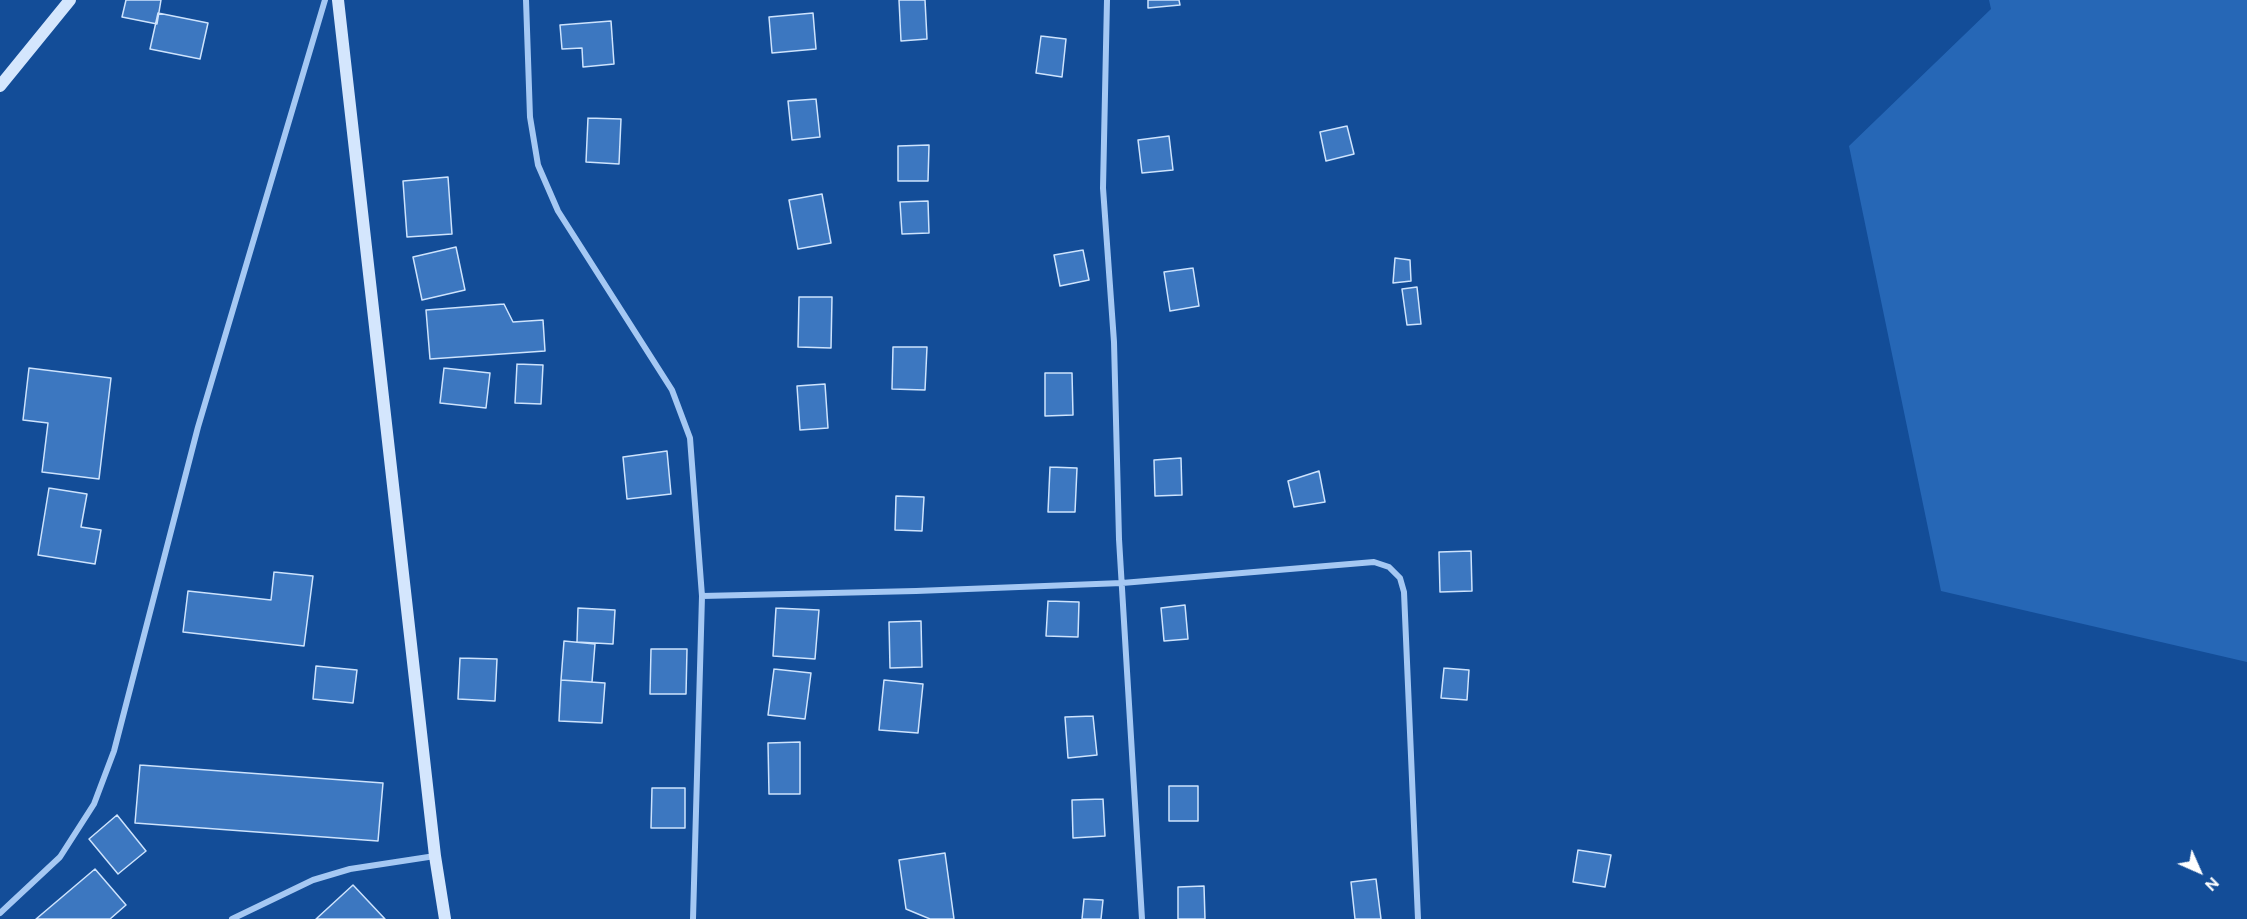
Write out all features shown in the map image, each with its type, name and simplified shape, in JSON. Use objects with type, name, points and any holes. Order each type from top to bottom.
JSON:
[{"type":"street","points":[[0,86],[70,0]]},
{"type":"street","points":[[0,914],[60,857],[94,804],[114,751],[198,427],[325,0]]},
{"type":"street","points":[[338,0],[444,919]]},
{"type":"street","points":[[526,0],[530,117],[538,165],[558,211],[672,390],[690,438],[702,596],[693,919]]},
{"type":"street","points":[[1107,0],[1103,188],[1114,342],[1122,583],[1142,919]]},
{"type":"street","points":[[702,596],[1122,583],[1374,562],[1389,567],[1400,578],[1404,592],[1418,919]]},
{"type":"street","points":[[232,919],[313,880],[350,870],[435,856]]},
{"type":"shaded area","points":[[1989,0],[2247,0],[2247,662],[1941,591],[1849,146],[1991,9]]},
{"type":"building","points":[[126,0],[161,0],[157,24],[122,17]]},
{"type":"building","points":[[899,0],[925,0],[927,39],[901,41]]},
{"type":"building","points":[[1148,0],[1179,0],[1180,5],[1148,8]]},
{"type":"building","points":[[158,13],[208,23],[200,59],[150,49]]},
{"type":"building","points":[[813,13],[816,49],[772,53],[769,17]]},
{"type":"building","points":[[611,21],[614,64],[583,67],[582,48],[562,49],[560,25]]},
{"type":"building","points":[[1041,36],[1066,39],[1062,77],[1036,73]]},
{"type":"building","points":[[816,99],[820,137],[792,140],[788,101]]},
{"type":"building","points":[[588,118],[621,119],[619,164],[586,162]]},
{"type":"building","points":[[1347,126],[1354,154],[1326,161],[1320,132]]},
{"type":"building","points":[[1169,136],[1173,170],[1142,173],[1138,140]]},
{"type":"building","points":[[929,145],[928,181],[898,181],[898,146]]},
{"type":"building","points":[[448,177],[452,234],[407,237],[403,181]]},
{"type":"building","points":[[822,194],[831,243],[798,249],[789,200]]},
{"type":"building","points":[[928,201],[929,233],[902,234],[900,202]]},
{"type":"building","points":[[456,247],[465,290],[422,300],[413,257]]},
{"type":"building","points":[[1083,250],[1089,280],[1060,286],[1054,255]]},
{"type":"building","points":[[1395,258],[1410,260],[1411,281],[1393,283]]},
{"type":"building","points":[[1193,268],[1199,306],[1170,311],[1164,272]]},
{"type":"building","points":[[1417,287],[1421,324],[1407,325],[1402,289]]},
{"type":"building","points":[[799,297],[832,297],[831,348],[798,347]]},
{"type":"building","points":[[504,304],[513,322],[543,320],[545,351],[430,359],[426,310]]},
{"type":"building","points":[[893,347],[927,347],[925,390],[892,389]]},
{"type":"building","points":[[517,364],[543,365],[541,404],[515,403]]},
{"type":"building","points":[[29,368],[111,378],[99,479],[42,472],[48,423],[23,420]]},
{"type":"building","points":[[444,368],[490,373],[486,408],[440,403]]},
{"type":"building","points":[[1045,373],[1072,373],[1073,415],[1045,416]]},
{"type":"building","points":[[825,384],[828,428],[800,430],[797,386]]},
{"type":"building","points":[[667,451],[671,494],[627,499],[623,457]]},
{"type":"building","points":[[1181,458],[1182,495],[1155,496],[1154,460]]},
{"type":"building","points":[[1050,467],[1077,468],[1075,512],[1048,512]]},
{"type":"building","points":[[1319,471],[1325,502],[1294,507],[1288,481]]},
{"type":"building","points":[[49,488],[87,494],[81,527],[101,530],[95,564],[38,555]]},
{"type":"building","points":[[896,496],[924,497],[922,531],[895,530]]},
{"type":"building","points":[[1471,551],[1472,591],[1440,592],[1439,552]]},
{"type":"building","points":[[274,572],[313,576],[304,646],[183,632],[188,591],[271,600]]},
{"type":"building","points":[[1048,601],[1079,602],[1078,637],[1046,636]]},
{"type":"building","points":[[1185,605],[1188,639],[1164,641],[1161,608]]},
{"type":"building","points":[[578,608],[615,610],[613,644],[577,642]]},
{"type":"building","points":[[776,608],[819,610],[815,659],[773,656]]},
{"type":"building","points":[[921,621],[922,667],[890,668],[889,622]]},
{"type":"building","points":[[564,641],[595,644],[592,682],[561,680]]},
{"type":"building","points":[[651,649],[687,649],[686,694],[650,694]]},
{"type":"building","points":[[460,658],[497,659],[495,701],[458,699]]},
{"type":"building","points":[[316,666],[357,670],[353,703],[313,699]]},
{"type":"building","points":[[1444,668],[1469,670],[1467,700],[1441,698]]},
{"type":"building","points":[[774,669],[811,673],[805,719],[768,715]]},
{"type":"building","points":[[561,680],[605,683],[602,723],[559,721]]},
{"type":"building","points":[[884,680],[923,684],[918,733],[879,730]]},
{"type":"building","points":[[1093,716],[1097,755],[1068,758],[1065,717]]},
{"type":"building","points":[[800,742],[800,794],[769,794],[768,743]]},
{"type":"building","points":[[140,765],[383,783],[378,841],[135,823]]},
{"type":"building","points":[[1169,786],[1198,786],[1198,821],[1169,821]]},
{"type":"building","points":[[652,788],[685,788],[685,828],[651,828]]},
{"type":"building","points":[[1103,799],[1105,836],[1073,838],[1072,800]]},
{"type":"building","points":[[117,815],[146,851],[118,874],[89,839]]},
{"type":"building","points":[[1578,850],[1611,855],[1605,887],[1573,882]]},
{"type":"building","points":[[945,853],[954,919],[930,919],[906,909],[899,860]]},
{"type":"building","points":[[95,869],[126,905],[110,919],[36,919]]},
{"type":"building","points":[[1376,879],[1381,919],[1355,919],[1351,882]]},
{"type":"building","points":[[353,885],[385,919],[316,919]]},
{"type":"building","points":[[1204,886],[1205,919],[1178,919],[1178,887]]},
{"type":"building","points":[[1084,899],[1103,900],[1101,919],[1082,919]]}]
